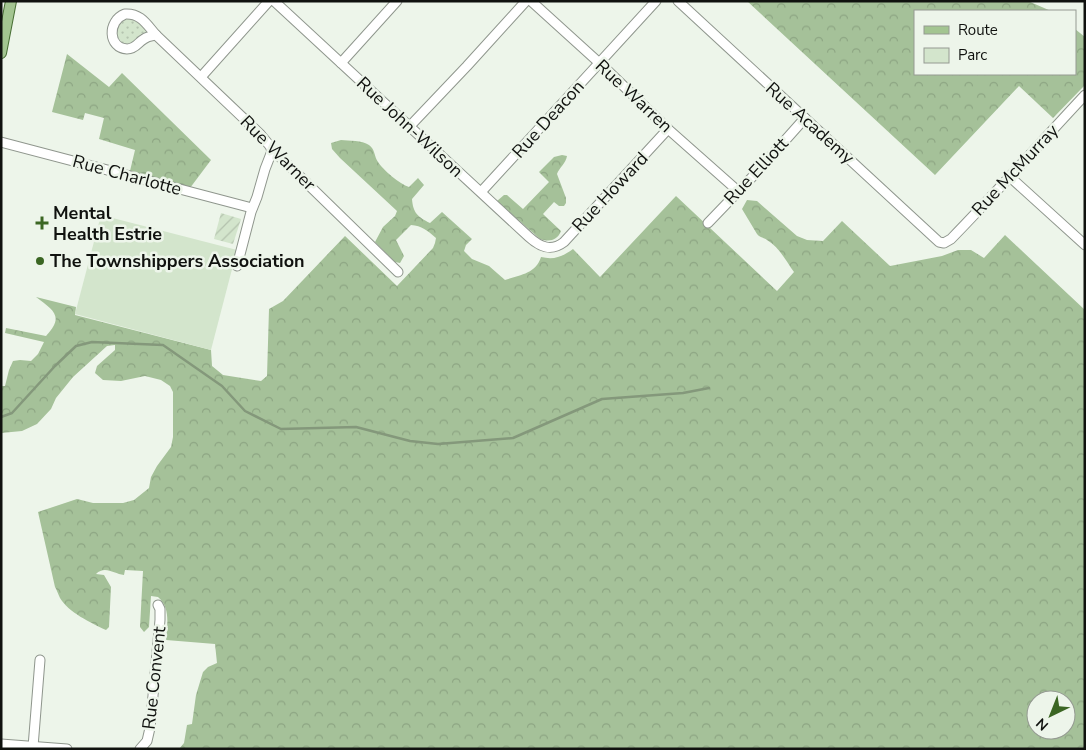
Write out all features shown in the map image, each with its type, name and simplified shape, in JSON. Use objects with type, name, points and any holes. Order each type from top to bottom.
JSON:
[{"type":"main road","points":[[1,53],[11,1]]},
{"type":"street","points":[[201,77],[269,1]]},
{"type":"street","name":"Rue John-Wilson","points":[[274,1],[536,243],[548,248]]},
{"type":"street","points":[[341,63],[398,1]]},
{"type":"street","points":[[410,126],[526,1]]},
{"type":"street","name":"Rue Warren","points":[[531,1],[668,129],[738,191]]},
{"type":"street","name":"Rue Deacon","points":[[481,192],[656,1]]},
{"type":"street","name":"Rue Academy","points":[[678,1],[933,238],[944,243]]},
{"type":"street","name":"Rue Warner","points":[[156,36],[145,38],[133,48],[125,49],[114,39],[113,24],[121,16],[130,14],[141,17],[156,36],[260,134],[272,151],[398,272]]},
{"type":"street","name":"Rue McMurray","points":[[944,243],[951,239],[1085,95]]},
{"type":"street","name":"Rue Elliott","points":[[708,223],[805,118]]},
{"type":"street","name":"Rue Howard","points":[[548,248],[558,246],[564,242],[668,129]]},
{"type":"street","name":"Rue Charlotte","points":[[1,142],[252,208]]},
{"type":"street","points":[[237,266],[252,208],[272,151]]},
{"type":"street","points":[[1010,177],[1083,239]]},
{"type":"street","name":"Rue Convent","points":[[140,749],[147,741],[150,728],[160,615],[158,606]]},
{"type":"street","points":[[33,747],[40,660]]},
{"type":"street","points":[[1,744],[67,749]]},
{"type":"green space","points":[[747,1],[1028,1],[1049,10],[914,10],[914,75],[1076,75],[1076,30],[1085,37],[1085,85],[1053,118],[1019,86],[935,175]]},
{"type":"green space","points":[[130,18],[140,23],[147,33],[134,44],[125,45],[118,37],[116,30],[119,24]]},
{"type":"green space","points":[[67,54],[109,87],[122,73],[211,160],[190,188],[130,171],[135,150],[99,139],[104,118],[85,113],[83,120],[52,112]]},
{"type":"green space","points":[[341,140],[366,143],[372,148],[380,165],[401,183],[409,187],[418,178],[424,185],[412,199],[417,214],[430,223],[442,212],[472,239],[466,245],[464,251],[472,259],[489,266],[505,280],[531,270],[539,263],[541,257],[558,257],[573,249],[600,277],[676,196],[777,291],[794,272],[775,246],[757,234],[742,209],[747,200],[757,201],[797,236],[807,240],[823,241],[842,221],[890,266],[942,256],[958,250],[971,250],[984,258],[1005,235],[1085,310],[1085,749],[179,749],[184,743],[187,725],[192,724],[196,695],[203,672],[208,667],[217,663],[215,644],[166,640],[167,611],[158,597],[151,596],[149,627],[144,632],[140,627],[143,571],[125,570],[124,575],[103,570],[96,574],[104,575],[111,587],[109,627],[106,630],[68,608],[60,598],[55,587],[38,512],[77,499],[93,503],[123,503],[134,500],[149,488],[151,477],[171,447],[173,437],[173,392],[170,386],[161,380],[145,376],[121,381],[103,380],[95,373],[97,366],[115,350],[115,345],[107,346],[73,377],[56,398],[51,409],[37,424],[22,431],[1,433],[1,386],[5,386],[13,361],[31,361],[38,354],[44,342],[5,333],[6,328],[46,336],[52,329],[56,318],[52,310],[36,297],[76,307],[75,315],[211,350],[212,366],[223,375],[261,381],[267,376],[269,309],[283,301],[345,236],[397,286],[433,248],[435,243],[436,238],[430,233],[421,227],[411,225],[396,240],[404,256],[400,263],[395,262],[375,242],[383,227],[395,216],[397,211],[332,149],[331,143]]},
{"type":"green space","points":[[567,156],[557,174],[566,203],[564,206],[559,206],[554,202],[543,214],[561,231],[555,239],[543,240],[497,201],[504,195],[507,195],[523,209],[549,182],[539,172],[554,157]]},
{"type":"green space","points":[[221,213],[241,219],[233,244],[214,239]]},
{"type":"green space","points":[[101,215],[237,250],[211,350],[75,314]]},
{"type":"waterway","points":[[1,417],[12,413],[76,346],[92,342],[163,345],[222,386],[245,411],[281,429],[356,427],[410,441],[438,444],[513,438],[602,399],[683,393],[709,388]]},
{"type":"place","name":"Mental Health Estrie","points":[[42,223]]},
{"type":"place","name":"The Townshippers Association","points":[[40,261]]}]
